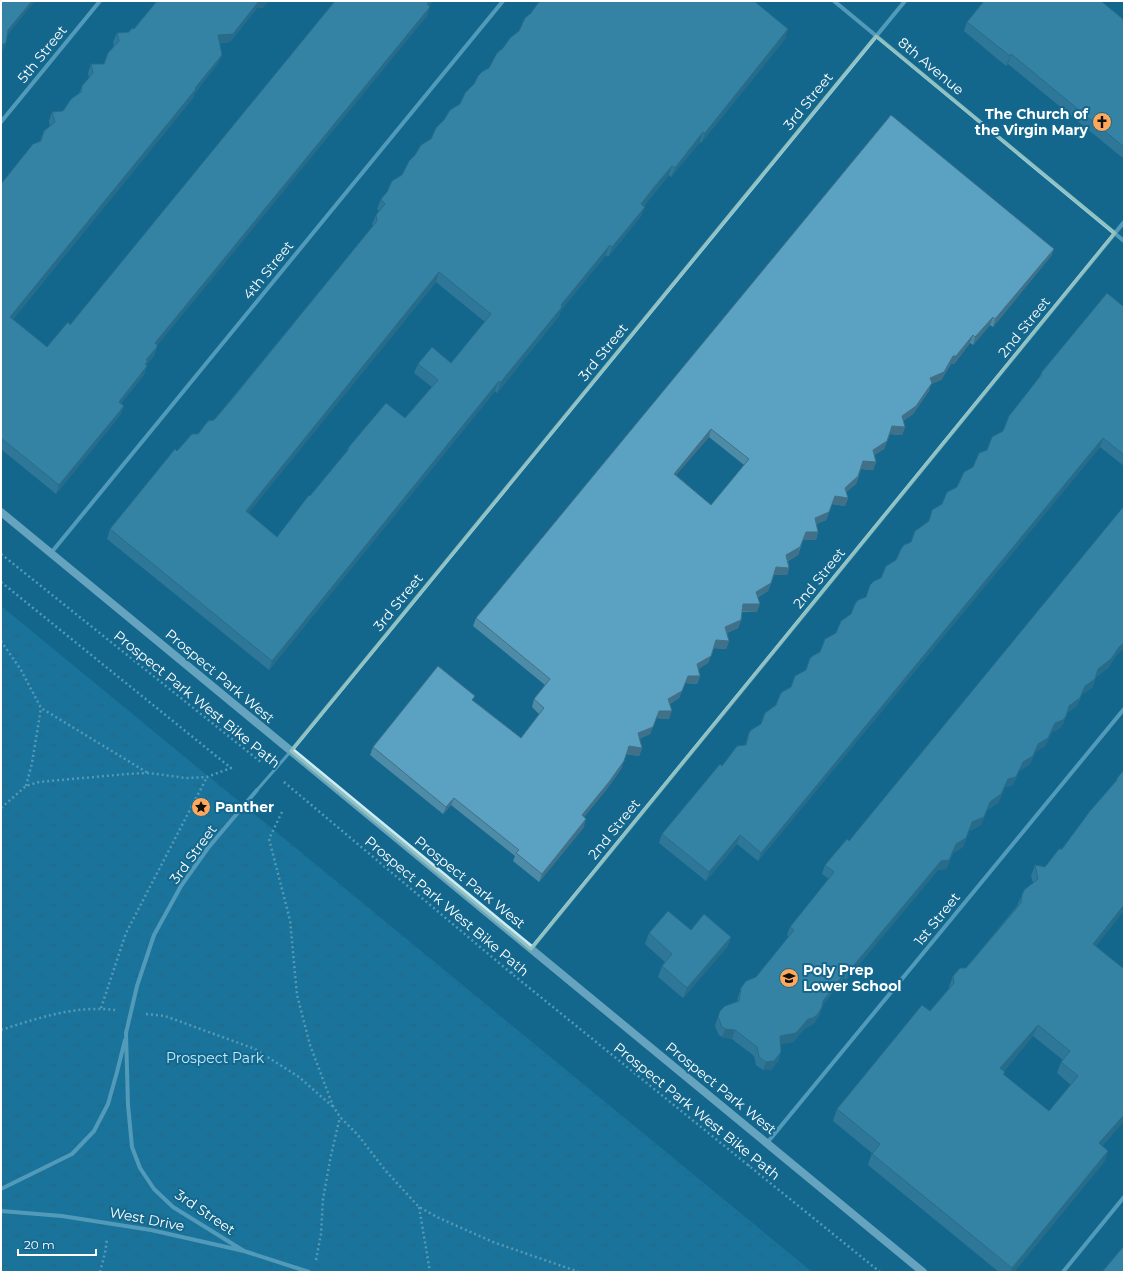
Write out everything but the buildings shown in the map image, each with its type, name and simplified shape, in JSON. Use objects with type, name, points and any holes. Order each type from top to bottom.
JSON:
[{"type":"street","name":"5th Street","points":[[1,122],[100,1]]},
{"type":"street","name":"4th Street","points":[[51,553],[503,1]]},
{"type":"street","name":"8th Avenue","points":[[834,1],[1124,241]]},
{"type":"street","name":"3rd Street","points":[[291,751],[905,1]]},
{"type":"street","name":"2nd Street","points":[[531,949],[1124,222]]},
{"type":"street","name":"Prospect Park West","points":[[1,512],[923,1272]]},
{"type":"street","name":"1st Street","points":[[767,1143],[1124,709]]},
{"type":"street","name":"3rd Street","points":[[244,1251],[173,1207],[154,1189],[140,1168],[132,1147],[128,1105],[126,1033],[137,986],[154,935],[181,886],[208,848],[257,790]]},
{"type":"street","points":[[1,1189],[72,1154],[94,1131],[108,1104],[126,1033]]},
{"type":"street","points":[[1063,1272],[1124,1197]]},
{"type":"street","name":"West Drive","points":[[1,1211],[62,1216],[151,1230],[244,1251],[309,1272]]},
{"type":"lane","name":"3rd Street","points":[[257,790],[291,751]]},
{"type":"path","name":"Prospect Park West Bike Path","points":[[1,554],[272,772],[511,973],[880,1272]]},
{"type":"path","points":[[1,582],[231,768],[207,777],[186,778],[149,773],[39,782],[26,786],[1,808]]},
{"type":"path","points":[[1,641],[21,670],[41,708],[149,773]]},
{"type":"path","points":[[26,786],[32,763],[41,708]]},
{"type":"path","points":[[101,1008],[126,933],[207,777]]},
{"type":"path","points":[[282,812],[269,839],[290,920],[297,995],[310,1045],[333,1106],[340,1117],[358,1135],[385,1170],[419,1207],[439,1218],[493,1242],[579,1272]]},
{"type":"path","points":[[1,1030],[39,1017],[101,1008],[165,1016],[255,1048],[300,1077],[333,1106]]},
{"type":"path","points":[[315,1264],[321,1234],[323,1199],[340,1117]]},
{"type":"path","points":[[419,1207],[430,1272]]},
{"type":"path","points":[[100,1272],[105,1253],[109,1223]]},
{"type":"highlighted area","points":[[876,36],[1115,233],[531,949],[291,751]]},
{"type":"green space","name":"Prospect Park","points":[[1,606],[812,1272],[1,1272]]},
{"type":"place","name":"The Church of the Virgin Mary","points":[[1102,122]]},
{"type":"place","name":"Panther","points":[[201,807]]},
{"type":"place","name":"Poly Prep Lower School","points":[[789,978]]}]
